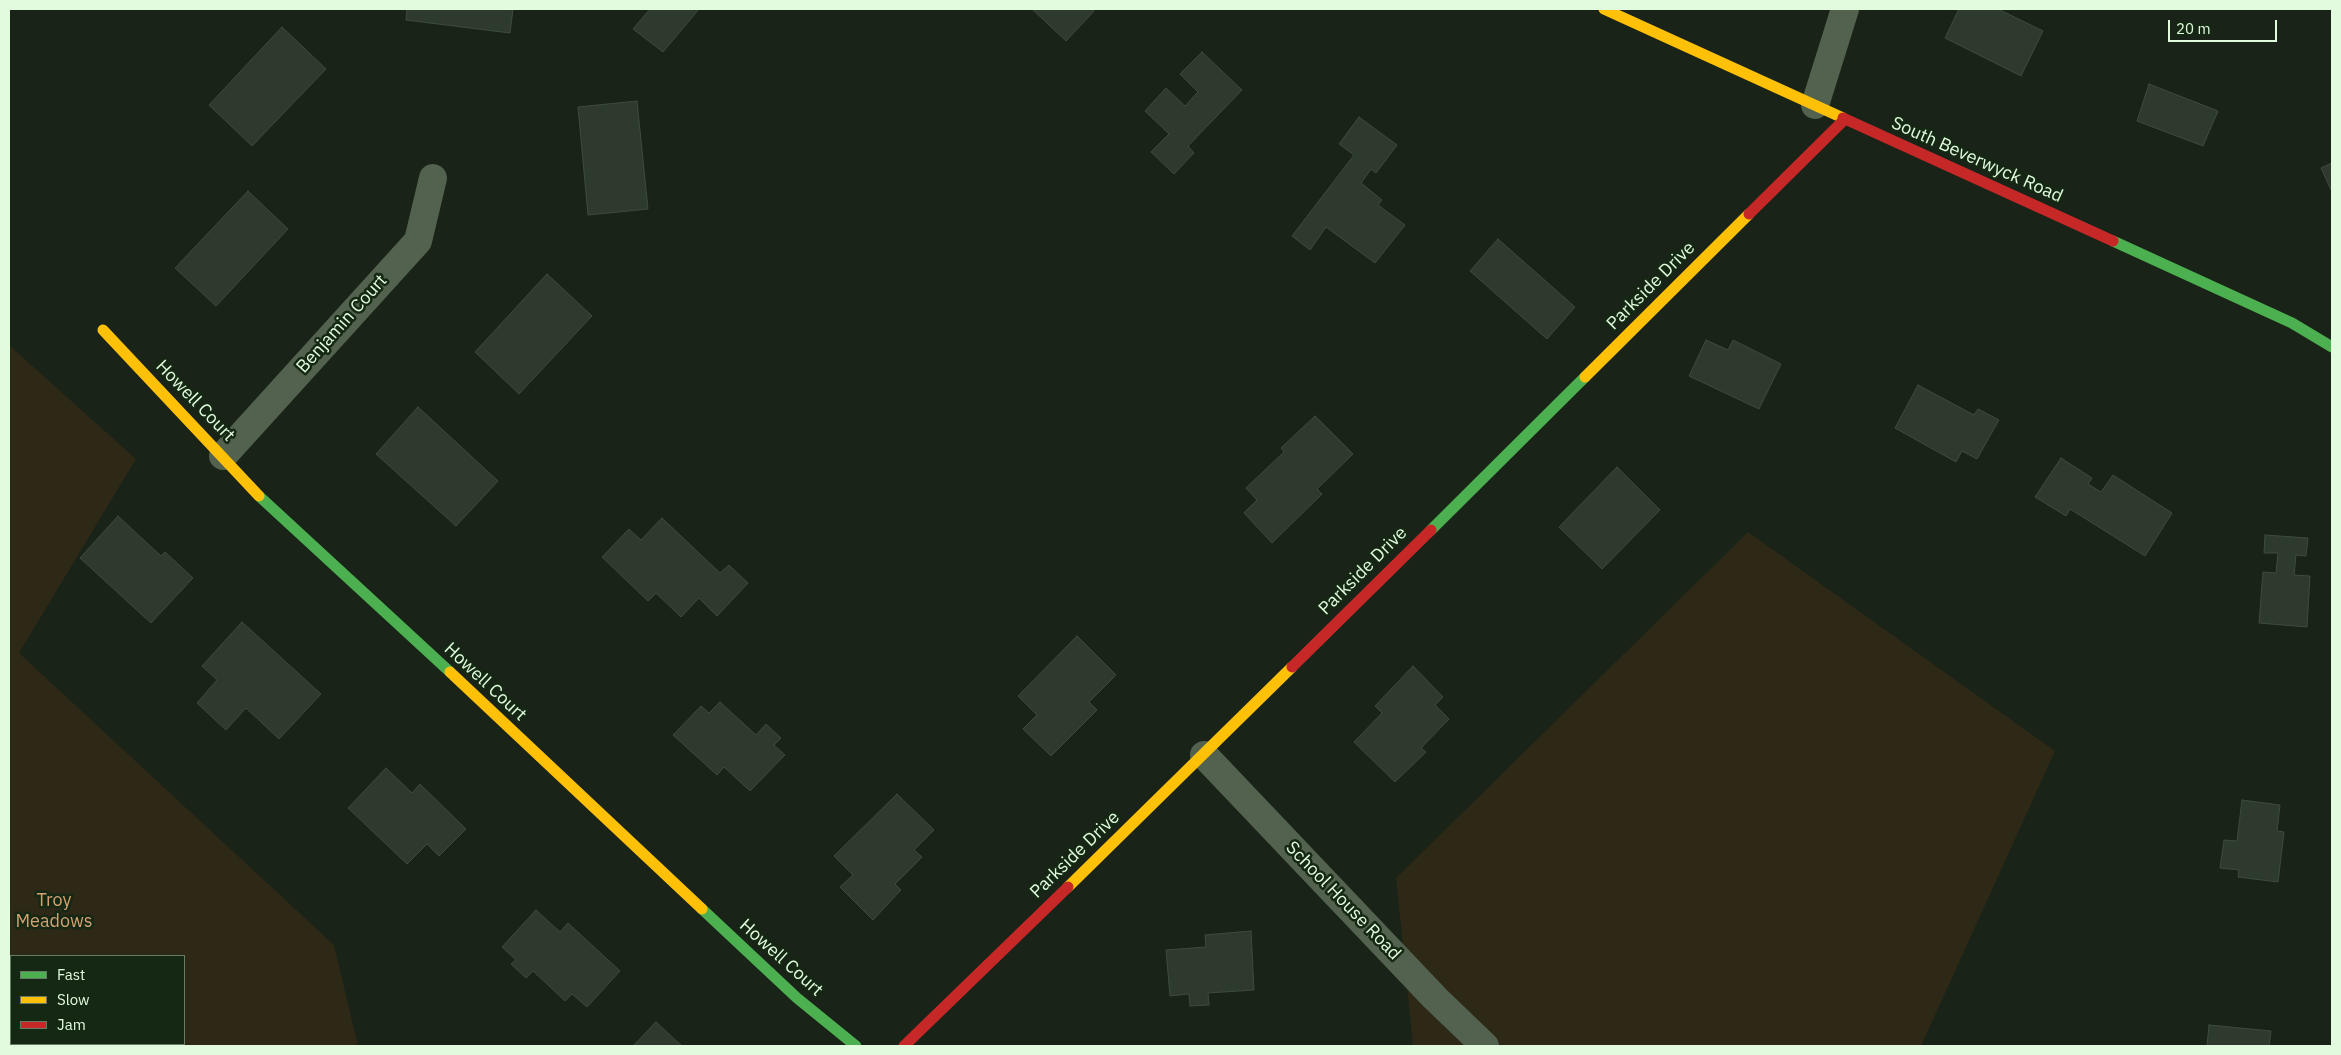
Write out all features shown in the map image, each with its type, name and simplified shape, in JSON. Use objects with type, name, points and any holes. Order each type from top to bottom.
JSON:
[{"type":"street","name":"South Beverwyck Road","points":[[1604,9],[2283,319],[2332,347]]},
{"type":"street","points":[[1815,105],[1845,9]]},
{"type":"street","name":"Parkside Drive","points":[[904,1046],[1204,754],[1845,119]]},
{"type":"street","name":"Benjamin Court","points":[[223,456],[418,241],[433,178]]},
{"type":"street","name":"Howell Court","points":[[103,330],[260,496],[350,578],[782,985],[856,1046]]},
{"type":"street","name":"School House Road","points":[[1204,754],[1429,991],[1484,1046]]},
{"type":"green space","name":"Troy Meadows","points":[[9,345],[136,459],[19,653],[334,945],[358,1046],[9,1046]]},
{"type":"green space","points":[[1748,532],[2055,751],[1921,1046],[1413,1046],[1396,878]]},
{"type":"building","points":[[407,9],[513,9],[510,33],[406,20]]},
{"type":"building","points":[[650,9],[699,9],[663,52],[633,29]]},
{"type":"building","points":[[1032,9],[1093,9],[1094,11],[1066,41]]},
{"type":"building","points":[[1959,9],[1998,9],[2043,31],[2021,76],[1945,38]]},
{"type":"building","points":[[282,27],[326,69],[252,146],[209,105]]},
{"type":"building","points":[[1202,52],[1242,90],[1188,146],[1194,153],[1174,174],[1151,152],[1169,134],[1145,111],[1166,88],[1185,106],[1198,92],[1180,74]]},
{"type":"building","points":[[2149,84],[2218,111],[2203,146],[2137,121]]},
{"type":"building","points":[[637,101],[648,209],[588,215],[578,107]]},
{"type":"building","points":[[1359,117],[1397,145],[1376,173],[1371,169],[1361,183],[1382,200],[1378,205],[1405,225],[1375,263],[1326,227],[1310,250],[1292,236],[1354,155],[1339,144]]},
{"type":"building","points":[[2332,163],[2332,192],[2321,168]]},
{"type":"building","points":[[248,191],[288,229],[216,306],[175,268]]},
{"type":"building","points":[[1498,239],[1575,307],[1547,339],[1470,271]]},
{"type":"building","points":[[547,274],[592,316],[519,394],[475,352]]},
{"type":"building","points":[[1706,340],[1728,350],[1733,340],[1781,364],[1759,409],[1689,376]]},
{"type":"building","points":[[1918,385],[1974,415],[1978,409],[1999,420],[1977,459],[1962,451],[1956,462],[1895,428]]},
{"type":"building","points":[[418,407],[498,481],[456,526],[376,454]]},
{"type":"building","points":[[1315,416],[1353,454],[1317,489],[1322,494],[1272,543],[1244,513],[1257,500],[1246,488],[1284,452],[1281,448]]},
{"type":"building","points":[[2061,458],[2092,478],[2088,484],[2101,492],[2113,475],[2172,513],[2145,556],[2070,509],[2066,516],[2035,497]]},
{"type":"building","points":[[1617,467],[1660,510],[1602,569],[1559,527]]},
{"type":"building","points":[[118,516],[161,556],[165,552],[193,578],[151,623],[80,558]]},
{"type":"building","points":[[662,518],[720,573],[729,565],[748,583],[717,616],[699,598],[681,617],[656,593],[648,601],[602,557],[629,529],[641,540]]},
{"type":"building","points":[[2265,535],[2308,538],[2306,556],[2296,555],[2294,575],[2310,576],[2307,627],[2259,623],[2263,572],[2276,573],[2278,553],[2264,553]]},
{"type":"building","points":[[242,622],[321,694],[279,739],[246,708],[226,730],[197,703],[217,680],[202,666]]},
{"type":"building","points":[[1077,636],[1116,675],[1089,702],[1097,710],[1051,756],[1023,729],[1037,715],[1018,696]]},
{"type":"building","points":[[1413,666],[1443,697],[1435,705],[1449,719],[1421,748],[1426,752],[1395,782],[1354,742],[1382,713],[1375,706]]},
{"type":"building","points":[[720,702],[756,735],[766,724],[781,738],[774,745],[785,755],[750,791],[724,767],[717,775],[673,735],[701,706],[709,713]]},
{"type":"building","points":[[386,768],[412,793],[420,784],[466,829],[439,856],[427,844],[407,864],[348,808]]},
{"type":"building","points":[[897,794],[934,830],[914,850],[922,857],[895,884],[901,890],[873,920],[840,887],[853,875],[834,856]]},
{"type":"building","points":[[2242,800],[2280,805],[2277,831],[2284,832],[2278,882],[2238,877],[2239,870],[2220,868],[2224,840],[2237,841]]},
{"type":"building","points":[[536,910],[560,932],[568,923],[620,971],[587,1007],[572,994],[565,1001],[533,971],[526,978],[511,964],[516,960],[502,947]]},
{"type":"building","points":[[1251,931],[1254,990],[1208,993],[1209,1005],[1190,1006],[1189,994],[1170,996],[1166,950],[1206,947],[1205,935]]},
{"type":"building","points":[[656,1022],[682,1046],[633,1046]]},
{"type":"building","points":[[2209,1025],[2271,1031],[2269,1046],[2207,1046]]},
{"type":"traffic: fast","points":[[2113,241],[2292,323],[2332,347]]},
{"type":"traffic: fast","points":[[1431,530],[1585,377]]},
{"type":"traffic: fast","points":[[259,496],[450,672]]},
{"type":"traffic: fast","points":[[702,909],[797,998],[856,1046]]},
{"type":"traffic: slow","points":[[1604,9],[1843,118]]},
{"type":"traffic: slow","points":[[1585,377],[1749,214]]},
{"type":"traffic: slow","points":[[103,330],[259,496]]},
{"type":"traffic: slow","points":[[1068,887],[1292,667]]},
{"type":"traffic: slow","points":[[450,672],[702,909]]},
{"type":"traffic: jam","points":[[1843,118],[2113,241]]},
{"type":"traffic: jam","points":[[1749,214],[1845,119]]},
{"type":"traffic: jam","points":[[1292,667],[1431,530]]},
{"type":"traffic: jam","points":[[904,1046],[1068,887]]}]
